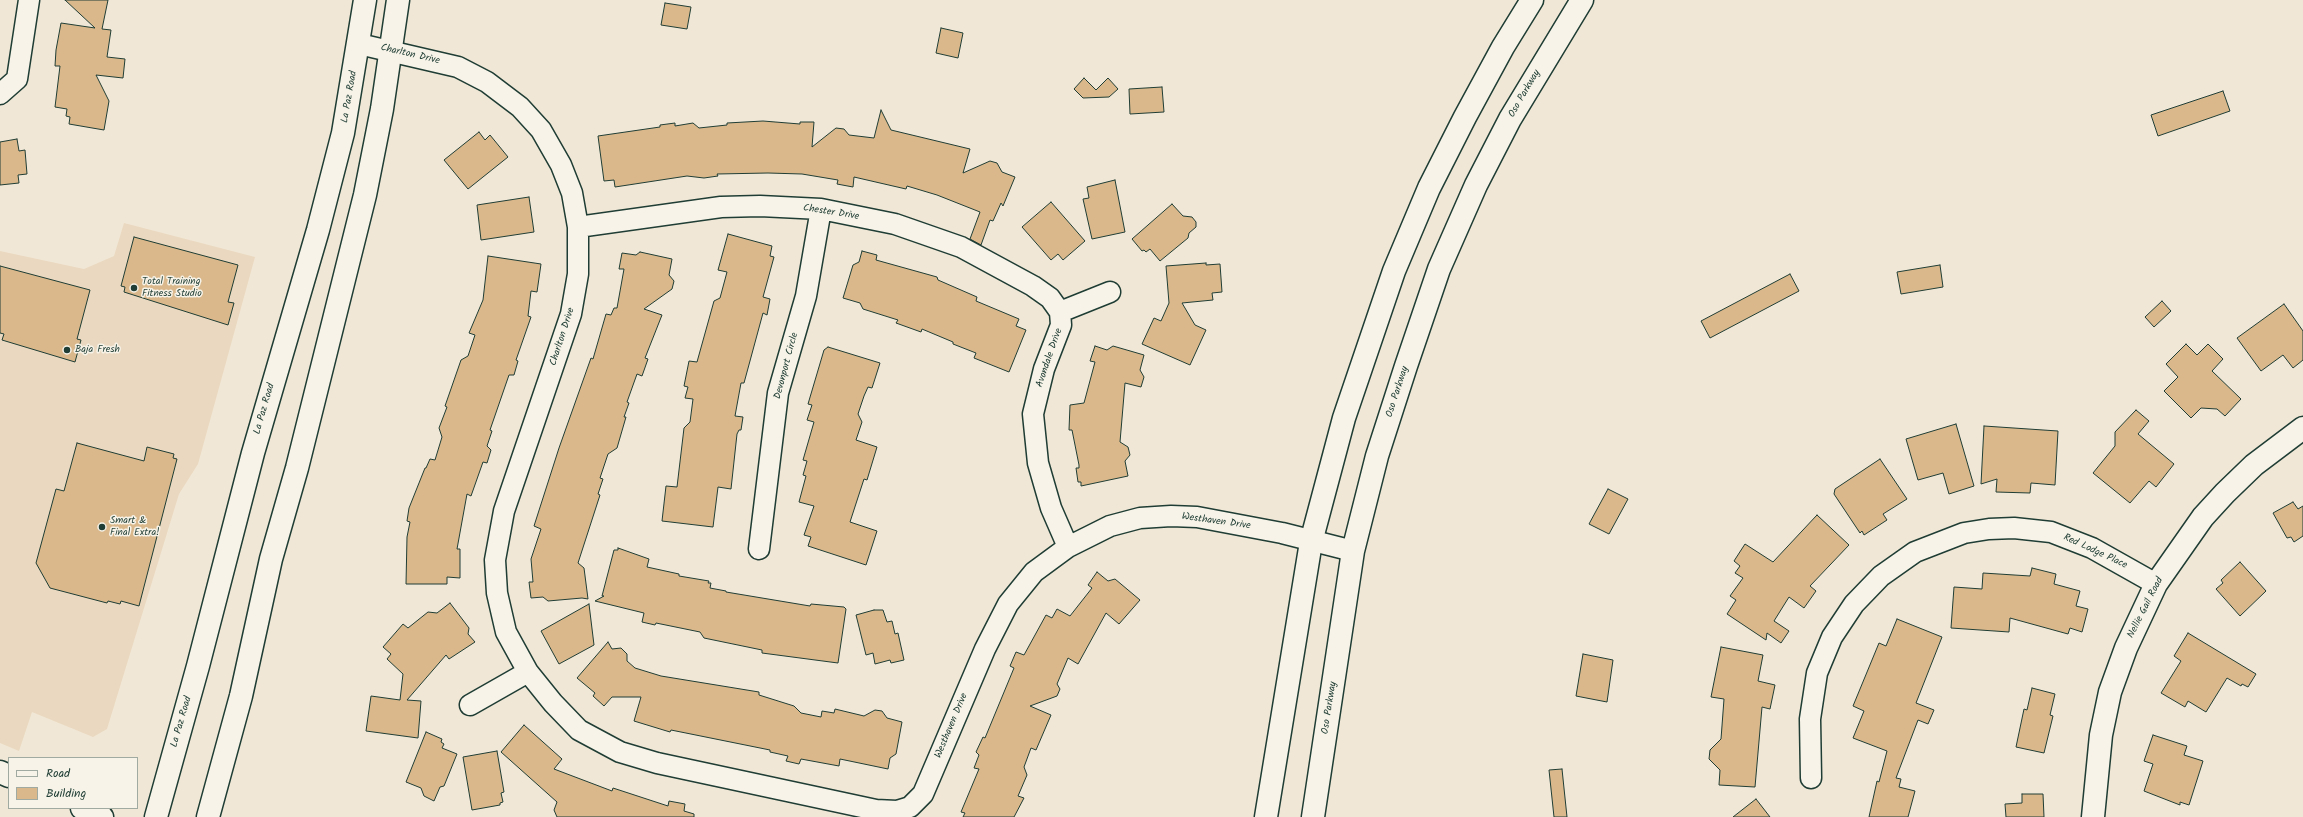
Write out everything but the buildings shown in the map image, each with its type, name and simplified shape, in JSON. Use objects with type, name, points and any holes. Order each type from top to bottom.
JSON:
[{"type":"main road","name":"La Paz Road","points":[[156,817],[198,666],[253,453],[318,230],[343,134],[366,0]]},
{"type":"main road","points":[[208,817],[241,696],[271,559],[297,468],[365,195],[392,51],[398,0]]},
{"type":"main road","points":[[1266,817],[1311,542],[1344,418],[1394,271],[1429,188],[1503,47],[1532,0]]},
{"type":"main road","name":"Oso Parkway","points":[[1313,817],[1353,551],[1377,456],[1439,269],[1476,185],[1510,119],[1582,0]]},
{"type":"main road","name":"Nellie Gail Road","points":[[2093,817],[2101,734],[2110,692],[2126,648],[2156,584],[2203,517],[2225,493],[2254,465],[2303,428]]},
{"type":"main road","points":[[84,809],[102,817]]},
{"type":"street","points":[[4,92],[17,79],[29,0]]},
{"type":"street","name":"Charlton Drive","points":[[359,44],[458,67],[487,82],[520,107],[541,130],[561,165],[572,193],[578,227],[578,274],[571,314],[504,511],[495,560],[497,594],[506,632],[528,672]]},
{"type":"street","name":"Chester Drive","points":[[578,227],[721,207],[760,206],[821,209],[895,224],[961,247],[1033,286],[1050,298],[1060,312]]},
{"type":"street","name":"Devonport Circle","points":[[759,549],[778,393],[806,296],[821,209]]},
{"type":"street","points":[[1060,312],[1110,292]]},
{"type":"street","name":"Avondale Drive","points":[[1060,312],[1061,325],[1044,369],[1033,414],[1038,463],[1051,508],[1068,547]]},
{"type":"street","name":"Westhaven Drive","points":[[528,672],[553,703],[579,730],[620,752],[657,763],[876,810],[897,811],[910,807],[923,794],[985,648],[1008,604],[1034,572],[1068,547],[1110,526],[1140,518],[1171,516],[1197,517],[1282,533],[1311,542],[1353,551]]},
{"type":"street","name":"Red Lodge Place","points":[[1811,778],[1810,718],[1817,673],[1832,637],[1854,604],[1881,576],[1915,552],[1964,533],[1989,529],[2014,528],[2051,532],[2092,548],[2156,584]]},
{"type":"street","points":[[470,705],[528,672]]},
{"type":"shaded area","points":[[124,223],[255,257],[198,464],[179,494],[107,729],[93,737],[32,712],[19,751],[0,743],[0,251],[84,269],[114,256]]},
{"type":"place","name":"Total Training Fitness Studio","points":[[134,288]]},
{"type":"place","name":"Baja Fresh","points":[[67,350]]},
{"type":"place","name":"Smart & Final Extra!","points":[[102,527]]}]
